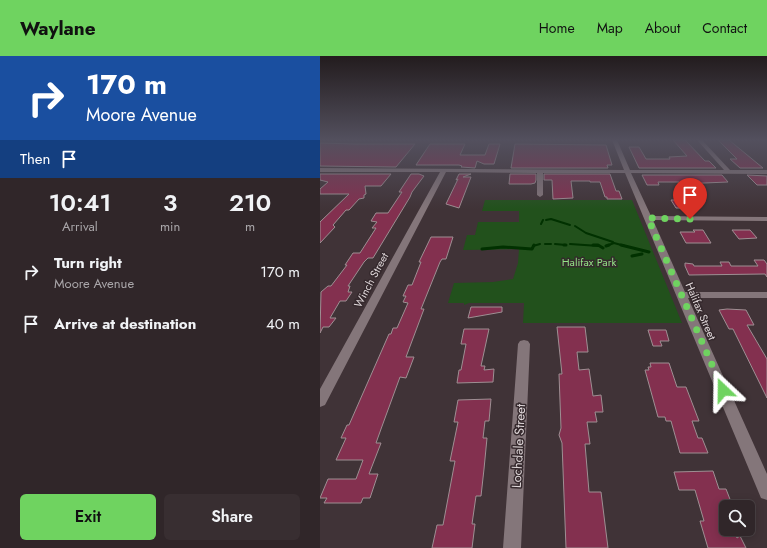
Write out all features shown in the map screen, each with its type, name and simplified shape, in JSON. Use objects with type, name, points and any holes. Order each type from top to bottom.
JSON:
[{"type":"street","name":"Halifax Street","points":[[624,163],[767,492]]},
{"type":"street","points":[[721,163],[729,172]]},
{"type":"street","points":[[320,170],[767,172]]},
{"type":"street","name":"Winch Street","points":[[320,401],[444,171]]},
{"type":"street","points":[[540,171],[540,195]]},
{"type":"street","points":[[648,218],[767,219]]},
{"type":"street","points":[[681,296],[767,296]]},
{"type":"street","name":"Lochdale Street","points":[[512,548],[524,344]]},
{"type":"green space","name":"Halifax Park","points":[[485,200],[632,200],[682,323],[523,323],[524,303],[469,303],[464,305],[464,303],[448,303],[454,283],[493,282],[513,279],[518,263],[519,249],[463,250],[467,235],[475,235],[478,222],[519,222],[519,211],[482,211]]},
{"type":"building","points":[[320,163],[399,163],[396,167],[320,166]]},
{"type":"building","points":[[417,163],[476,163],[475,168],[461,167],[462,166],[459,165],[416,165]]},
{"type":"building","points":[[482,163],[494,163],[494,164]]},
{"type":"building","points":[[512,163],[611,163],[612,165],[607,165],[608,168],[511,168]]},
{"type":"building","points":[[637,163],[711,163],[716,168],[639,168]]},
{"type":"building","points":[[734,163],[757,163],[763,168],[740,168]]},
{"type":"building","points":[[320,174],[391,174],[381,186],[365,186],[366,194],[364,195],[364,198],[359,199],[349,210],[346,210],[333,225],[335,227],[320,243],[320,222],[349,194],[320,194],[320,189],[328,182],[320,180]]},
{"type":"building","points":[[411,174],[419,174],[424,176],[412,192],[373,258],[368,258],[364,262],[348,286],[350,286],[348,292],[352,292],[346,301],[340,301],[330,318],[336,318],[329,327],[323,327],[320,333],[321,292],[328,286],[331,286],[347,265],[345,265],[353,253],[360,253],[376,228],[372,228],[377,222],[371,221],[376,213],[388,213],[402,192],[399,192]]},
{"type":"building","points":[[459,174],[471,174],[463,177],[471,177],[459,208],[446,204]]},
{"type":"building","points":[[510,174],[536,174],[536,180],[535,183],[531,184],[509,184]]},
{"type":"building","points":[[544,174],[610,174],[616,191],[619,191],[622,199],[607,199],[600,182],[571,181],[573,198],[553,199],[552,180],[544,180]]},
{"type":"building","points":[[642,175],[722,175],[728,182],[680,184],[679,182],[658,182],[659,185],[647,185]]},
{"type":"building","points":[[747,175],[767,176],[767,185],[757,185]]},
{"type":"building","points":[[671,200],[687,200],[692,208],[676,208]]},
{"type":"building","points":[[693,230],[703,230],[711,243],[686,243],[680,232],[695,232]]},
{"type":"building","points":[[732,230],[750,230],[757,238],[739,239]]},
{"type":"building","points":[[431,237],[453,237],[446,259],[442,259],[440,262],[421,309],[424,309],[406,357],[414,357],[406,378],[400,377],[376,443],[381,443],[369,474],[378,474],[370,498],[363,498],[361,503],[324,503],[327,498],[320,498],[328,479],[356,479],[363,460],[336,460],[346,438],[341,438],[347,425],[349,425],[389,334],[391,334],[393,328],[397,328],[408,303],[403,302],[406,296],[403,296],[408,285],[412,285],[421,262],[419,262]]},
{"type":"building","points":[[754,260],[764,260],[767,264],[767,277],[765,274],[689,275],[685,266],[685,263],[693,264],[694,266],[722,266],[720,262],[729,262],[731,266],[758,266]]},
{"type":"building","points":[[471,307],[502,307],[502,312],[468,318]]},
{"type":"building","points":[[719,310],[746,310],[754,325],[747,325],[767,359],[767,398],[733,329],[729,329]]},
{"type":"building","points":[[557,327],[585,327],[588,352],[577,352],[579,370],[589,369],[593,396],[601,395],[603,412],[595,412],[597,422],[587,422],[590,444],[585,444],[589,492],[601,492],[608,548],[566,548],[562,443],[559,435],[561,428],[559,374],[562,374]]},
{"type":"building","points":[[464,329],[489,329],[481,366],[485,366],[484,370],[494,369],[493,382],[457,383],[466,344],[461,344]]},
{"type":"building","points":[[648,330],[666,330],[669,341],[660,341],[662,346],[653,346]]},
{"type":"building","points":[[650,363],[669,363],[677,387],[686,387],[699,421],[692,421],[698,438],[702,438],[708,453],[680,453],[671,421],[666,421],[665,417],[658,417],[645,370],[649,370],[648,367],[651,367]]},
{"type":"building","points":[[491,399],[489,421],[485,421],[483,438],[487,438],[484,469],[481,496],[476,496],[472,524],[475,524],[472,548],[432,548],[437,525],[443,525],[455,461],[450,461],[458,422],[454,422],[458,400]]},
{"type":"building","points":[[713,471],[719,489],[726,489],[730,500],[719,500],[719,536],[736,536],[737,538],[740,536],[746,548],[708,548],[700,521],[704,521],[695,490],[679,490],[674,472]]},
{"type":"waterway","points":[[546,220],[551,219],[570,225]]},
{"type":"waterway","points":[[541,224],[543,220]]},
{"type":"waterway","points":[[575,226],[586,233],[613,242]]},
{"type":"waterway","points":[[609,245],[606,246],[614,243],[625,246]]},
{"type":"waterway","points":[[534,246],[540,244]]},
{"type":"waterway","points":[[545,244],[551,244]]},
{"type":"waterway","points":[[555,244],[566,245],[564,245]]},
{"type":"waterway","points":[[570,244],[599,246]]},
{"type":"waterway","points":[[593,245],[598,245],[603,248]]},
{"type":"waterway","points":[[621,245],[625,246]]},
{"type":"waterway","points":[[482,249],[503,247],[532,249],[534,246]]},
{"type":"waterway","points":[[625,246],[649,252]]},
{"type":"waterway","points":[[632,256],[642,254]]},
{"type":"route","points":[[690,219],[648,218],[723,390]]}]
